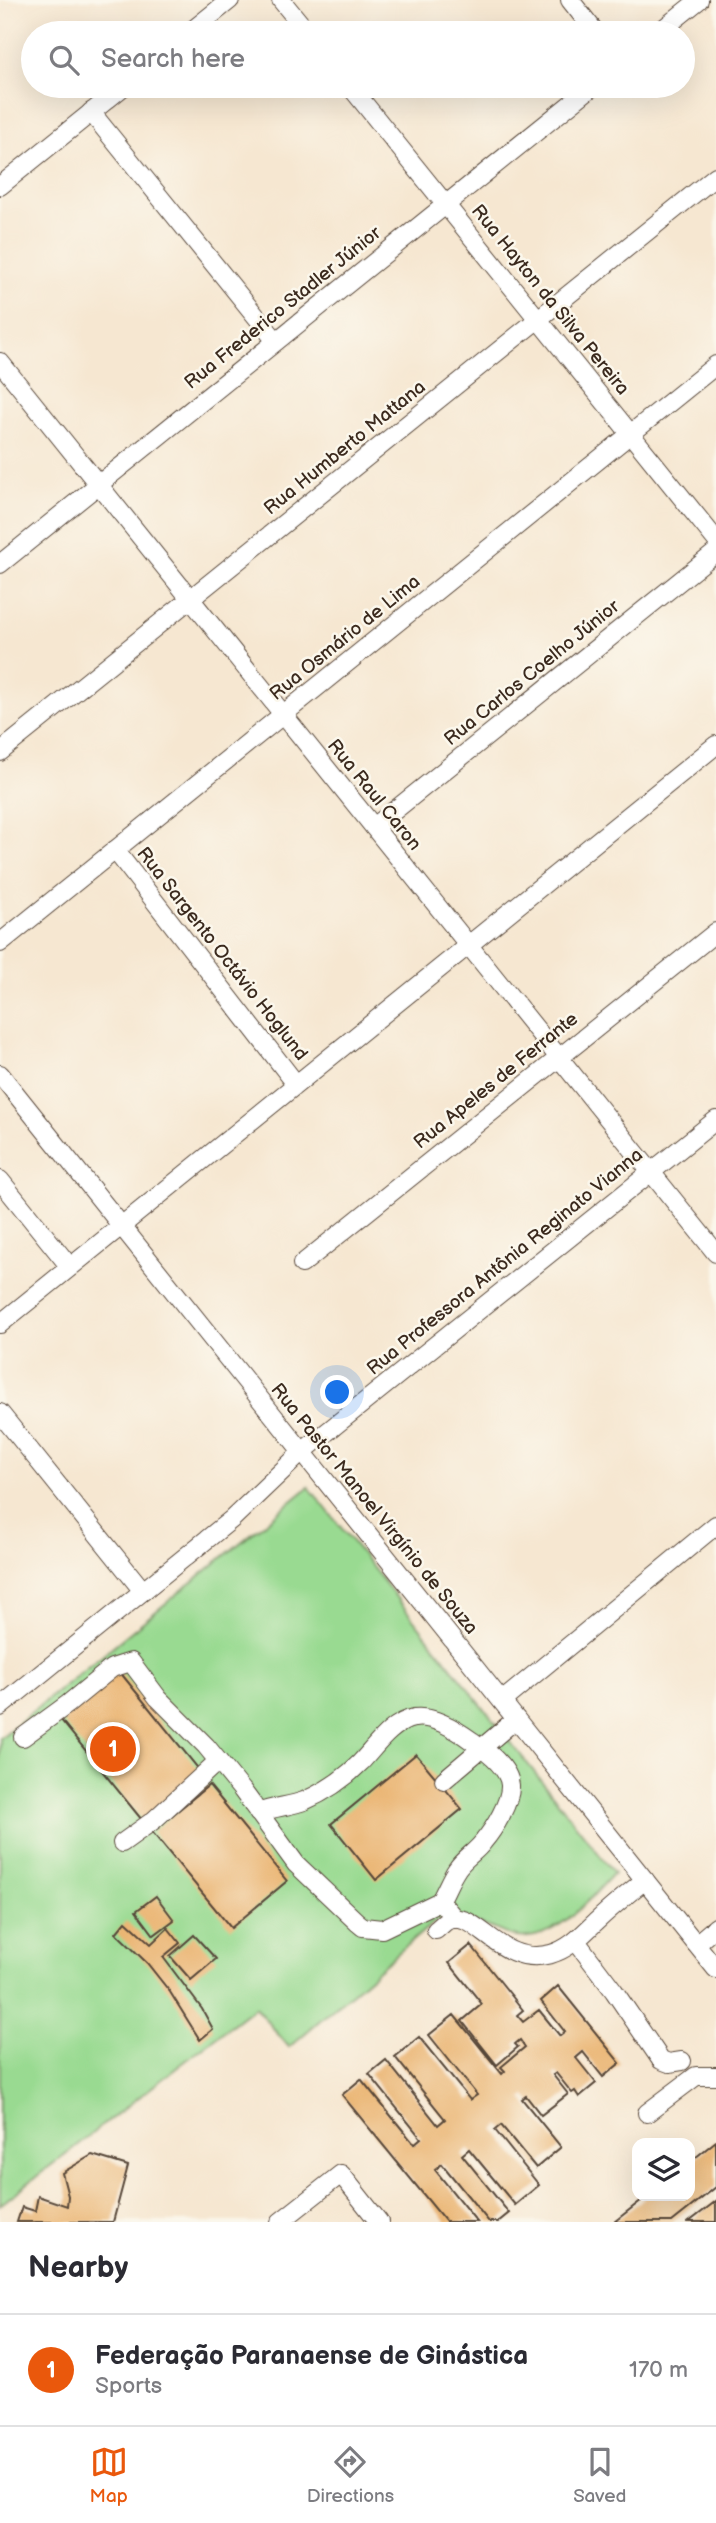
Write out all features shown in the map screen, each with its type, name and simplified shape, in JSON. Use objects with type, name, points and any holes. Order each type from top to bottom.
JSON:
[{"type":"street","points":[[204,21],[230,0]]},
{"type":"street","points":[[281,0],[298,21]]},
{"type":"street","points":[[570,0],[587,21]]},
{"type":"street","points":[[673,21],[699,0]]},
{"type":"street","points":[[0,186],[109,98]]},
{"type":"street","name":"Rua Hayton da Silva Pereira","points":[[360,98],[716,540]]},
{"type":"street","name":"Rua Frederico Stadler Júnior","points":[[0,564],[578,98]]},
{"type":"street","points":[[91,112],[276,341]]},
{"type":"street","name":"Rua Humberto Mattana","points":[[0,752],[716,176]]},
{"type":"street","name":"Rua Osmário de Lima","points":[[0,943],[716,365]]},
{"type":"street","name":"Rua Raul Caron","points":[[2,368],[716,1253]]},
{"type":"street","name":"Rua Carlos Coelho Júnior","points":[[374,827],[716,552]]},
{"type":"street","points":[[0,1324],[716,746]]},
{"type":"street","name":"Rua Sargento Octávio Hoglund","points":[[115,850],[296,1084]]},
{"type":"street","name":"Rua Apeles de Ferrante","points":[[302,1264],[716,932]]},
{"type":"street","name":"Rua Pastor Manoel Virgínio de Souza","points":[[0,1074],[716,1969]]},
{"type":"street","name":"Rua Professora Antônia Reginato Vianna","points":[[0,1707],[232,1519],[302,1452],[716,1120]]},
{"type":"street","points":[[0,1180],[70,1267]]},
{"type":"street","points":[[0,1413],[143,1591]]},
{"type":"street","points":[[502,1701],[716,1525]]},
{"type":"street","points":[[23,1737],[112,1668],[131,1662],[158,1698],[218,1761],[296,1864],[363,1927],[382,1929],[439,1902],[457,1869],[484,1842],[508,1798],[510,1784],[504,1772],[481,1748],[459,1731],[432,1720],[414,1718],[377,1743],[350,1773],[334,1784],[302,1802],[276,1806],[258,1813]]},
{"type":"street","points":[[444,1780],[516,1719]]},
{"type":"street","points":[[122,1843],[154,1820],[218,1761]]},
{"type":"street","points":[[436,1930],[449,1920],[469,1921],[499,1946],[528,1957],[559,1951],[576,1941],[645,1880]]},
{"type":"street","points":[[439,1902],[455,1919]]},
{"type":"street","points":[[696,1944],[716,1927]]},
{"type":"street","points":[[576,1941],[661,2060],[669,2063],[682,2061]]},
{"type":"street","points":[[647,2113],[696,2076],[716,2076]]},
{"type":"street","points":[[280,2222],[341,2174],[379,2222]]},
{"type":"green space","points":[[309,1487],[614,1873],[571,1916],[545,1933],[531,1937],[514,1936],[444,1916],[289,2047],[255,2007],[0,2205],[0,1738]]},
{"type":"building","points":[[119,1671],[201,1772],[142,1820],[60,1719]]},
{"type":"building","points":[[416,1754],[462,1809],[376,1880],[331,1824]]},
{"type":"building","points":[[209,1785],[287,1881],[231,1928],[152,1832]]},
{"type":"building","points":[[156,1896],[174,1920],[154,1935],[136,1911]]},
{"type":"building","points":[[126,1921],[151,1944],[168,1928],[180,1943],[163,1957],[202,2009],[213,2029],[200,2040],[170,1992],[147,1963],[116,1933]]},
{"type":"building","points":[[194,1935],[216,1959],[191,1980],[170,1956]]},
{"type":"building","points":[[471,1945],[523,2010],[517,2015],[523,2022],[539,2010],[560,2036],[565,2032],[541,2001],[558,1986],[620,2063],[603,2077],[583,2052],[576,2058],[596,2083],[579,2097],[575,2091],[572,2093],[556,2073],[553,2075],[568,2094],[541,2115],[526,2096],[522,2099],[561,2147],[536,2168],[501,2125],[495,2130],[539,2185],[515,2205],[469,2149],[462,2155],[509,2213],[498,2222],[489,2222],[442,2164],[435,2170],[477,2222],[446,2222],[342,2095],[361,2079],[414,2144],[421,2138],[369,2074],[386,2060],[438,2125],[445,2119],[395,2057],[419,2037],[470,2100],[477,2095],[429,2035],[454,2015],[502,2074],[505,2071],[501,2067],[525,2047],[520,2040],[515,2044],[518,2047],[497,2065],[462,2021],[482,2004],[449,1963]]},
{"type":"building","points":[[716,2141],[716,2187],[672,2222],[614,2222],[641,2201],[695,2201],[695,2158]]},
{"type":"building","points":[[92,2155],[128,2166],[113,2222],[17,2222],[22,2207],[35,2211],[38,2196],[67,2206],[68,2196],[62,2173]]},
{"type":"building","points":[[716,2201],[716,2222],[689,2222]]},
{"type":"place","name":"Federação Paranaense de Ginástica","points":[[113,1749]]}]
